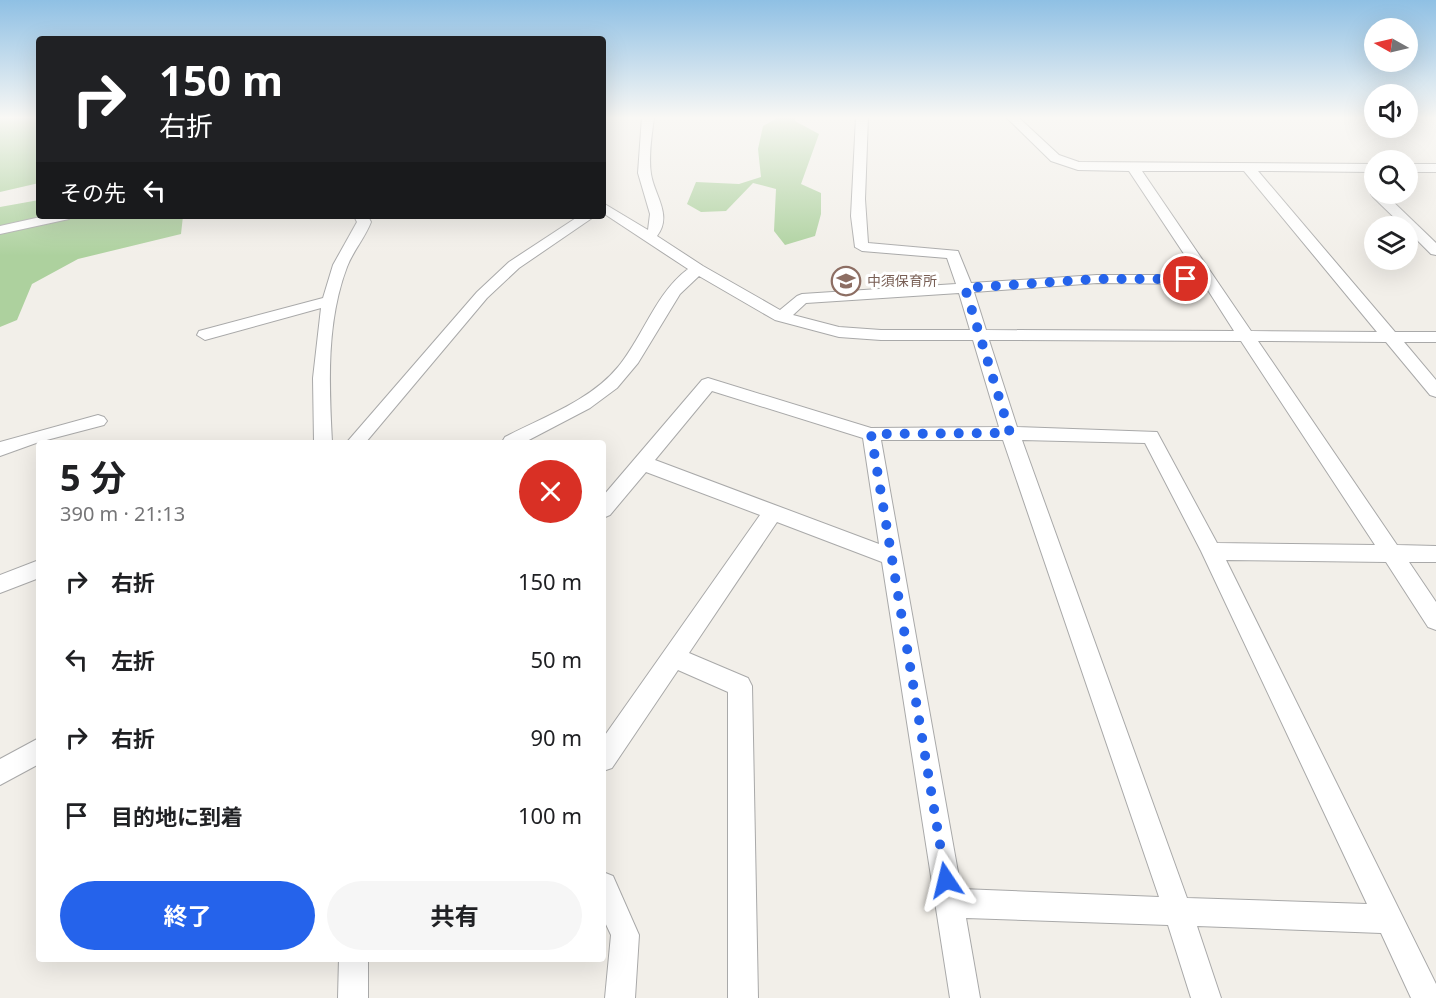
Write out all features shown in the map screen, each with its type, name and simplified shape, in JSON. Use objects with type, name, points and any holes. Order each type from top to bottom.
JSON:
[{"type":"street","points":[[646,164],[645,177],[656,202],[657,218],[653,233],[648,238]]},
{"type":"street","points":[[862,164],[858,230],[862,247],[953,254],[1010,433],[1178,911],[1206,998]]},
{"type":"street","points":[[1071,164],[1078,166],[1133,168],[1364,168]]},
{"type":"street","points":[[1133,168],[1436,620]]},
{"type":"street","points":[[1248,168],[1436,391]]},
{"type":"street","points":[[1353,168],[1364,180]]},
{"type":"street","points":[[1418,168],[1436,168]]},
{"type":"street","points":[[1388,204],[1436,251]]},
{"type":"street","points":[[606,210],[698,269],[781,316],[840,332],[980,335],[1436,337]]},
{"type":"street","points":[[0,230],[50,219]]},
{"type":"street","points":[[323,440],[321,403],[330,301],[339,268],[359,236],[364,222],[362,219]]},
{"type":"street","points":[[358,440],[482,294],[514,265],[583,219]]},
{"type":"street","points":[[516,440],[578,409],[610,385],[625,369],[678,286],[698,269]]},
{"type":"street","points":[[781,316],[802,299],[1097,279],[1208,280]]},
{"type":"street","points":[[205,335],[269,315],[330,301]]},
{"type":"street","points":[[606,506],[708,384],[871,434],[1010,433],[1151,438],[1211,551],[1426,998]]},
{"type":"street","points":[[0,449],[98,421]]},
{"type":"street","points":[[871,434],[965,998]]},
{"type":"street","points":[[642,463],[891,557]]},
{"type":"street","points":[[606,755],[772,512]]},
{"type":"street","points":[[1211,551],[1436,554]]},
{"type":"street","points":[[0,584],[36,570]]},
{"type":"street","points":[[674,657],[740,686],[743,998]]},
{"type":"street","points":[[0,773],[23,762],[36,752]]},
{"type":"street","points":[[606,893],[625,935],[620,998]]},
{"type":"street","points":[[950,903],[1388,919]]},
{"type":"street","points":[[353,998],[354,962]]},
{"type":"green space","points":[[0,164],[36,164],[36,184],[0,192]]},
{"type":"green space","points":[[760,164],[808,164],[801,184],[821,193],[821,214],[815,236],[785,245],[774,231],[776,189],[753,183],[726,211],[701,212],[687,204],[696,182],[739,184],[761,177]]},
{"type":"green space","points":[[36,201],[36,219],[183,219],[181,234],[78,259],[32,284],[17,320],[0,327],[0,207]]},
{"type":"place","name":"中須保育所","points":[[846,281]]},
{"type":"route","points":[[946,880],[871,434],[1010,433],[965,288],[1097,279],[1186,279]]}]
